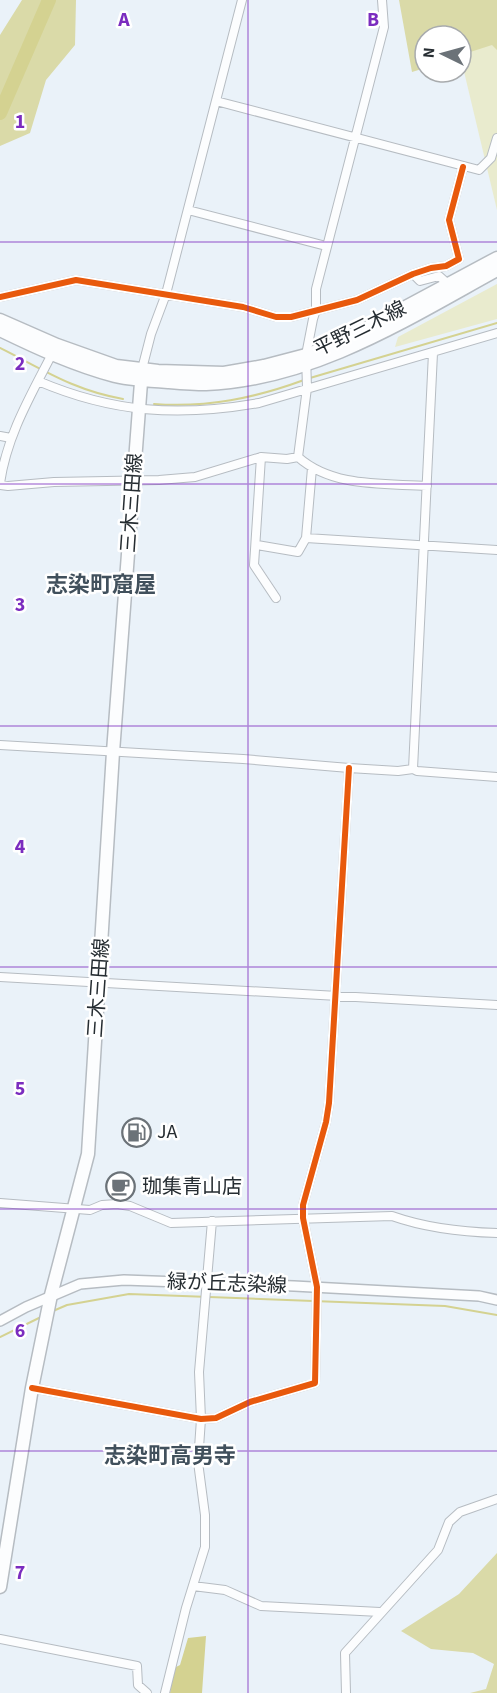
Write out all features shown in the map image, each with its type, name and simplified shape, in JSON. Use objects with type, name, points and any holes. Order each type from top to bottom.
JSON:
[{"type":"main road","name":"平野三木線","points":[[306,361],[497,258]]},
{"type":"main road","name":"平野三木線","points":[[142,374],[224,373],[306,361],[345,351],[497,270]]},
{"type":"main road","points":[[0,321],[54,350]]},
{"type":"main road","points":[[0,330],[54,350],[142,374]]},
{"type":"main road","name":"三木三田線","points":[[0,1587],[32,1388],[51,1295],[88,1154],[113,752],[142,374]]},
{"type":"street","points":[[142,374],[151,334],[166,294],[242,0]]},
{"type":"street","points":[[298,457],[307,388],[306,361],[316,310],[316,289],[384,27],[382,0]]},
{"type":"street","points":[[216,101],[479,170],[491,158],[497,138]]},
{"type":"street","points":[[0,297],[76,280],[243,307],[276,317],[291,317],[366,297],[413,274],[446,266],[459,259],[449,220],[463,167]]},
{"type":"street","points":[[188,210],[326,246]]},
{"type":"street","points":[[413,274],[420,281],[439,276],[448,284]]},
{"type":"street","points":[[39,379],[80,397],[139,410],[170,412],[235,407],[259,403],[497,333]]},
{"type":"street","points":[[54,350],[11,438],[0,484],[8,486],[195,477],[261,457],[286,459],[298,457],[312,468],[342,480],[427,486]]},
{"type":"street","points":[[413,769],[433,352]]},
{"type":"street","points":[[0,436],[11,438]]},
{"type":"street","points":[[261,457],[254,565],[276,598]]},
{"type":"street","points":[[257,544],[298,552],[306,538],[312,468]]},
{"type":"street","points":[[306,538],[497,550]]},
{"type":"street","points":[[0,745],[243,759],[398,771],[413,769],[497,777]]},
{"type":"street","points":[[32,1388],[201,1419],[216,1418],[250,1402],[315,1383],[317,1287],[303,1218],[303,1204],[326,1122],[329,1103],[349,768]]},
{"type":"street","points":[[0,977],[497,1005]]},
{"type":"street","points":[[0,1203],[90,1210],[102,1205],[117,1204],[130,1206],[171,1223],[392,1216],[426,1226],[465,1233],[497,1233]]},
{"type":"street","points":[[165,1693],[205,1547],[205,1515],[198,1462],[201,1419],[199,1372],[212,1221]]},
{"type":"street","name":"緑が丘志染線","points":[[0,1321],[51,1295],[80,1284],[124,1280],[317,1287],[479,1296],[497,1300]]},
{"type":"street","points":[[346,1693],[345,1653],[438,1550],[449,1522],[457,1514],[497,1499]]},
{"type":"street","points":[[193,1586],[225,1590],[261,1606],[381,1612]]},
{"type":"street","points":[[0,1639],[137,1666],[138,1685],[147,1693]]},
{"type":"green space","points":[[22,0],[76,0],[75,45],[46,80],[30,133],[0,146],[0,35]]},
{"type":"green space","points":[[399,0],[497,0],[497,50],[492,45],[473,51],[473,24],[413,24],[412,72]]},
{"type":"green space","points":[[497,0],[497,210],[467,84],[473,84],[473,24]]},
{"type":"green space","points":[[497,284],[497,319],[395,347],[398,337]]},
{"type":"green space","points":[[497,1553],[497,1693],[470,1693],[486,1689],[494,1664],[473,1653],[431,1649],[401,1631],[459,1594]]},
{"type":"shaded area","points":[[206,1636],[202,1693],[170,1693],[174,1668],[180,1665],[188,1638]]},
{"type":"waterway","points":[[0,113],[49,0]]},
{"type":"waterway","points":[[310,378],[497,323]]},
{"type":"waterway","points":[[0,348],[74,385],[123,399]]},
{"type":"waterway","points":[[154,404],[212,403],[249,397],[304,380]]},
{"type":"waterway","points":[[53,1311],[67,1305],[129,1294],[445,1306],[497,1315]]},
{"type":"waterway","points":[[0,1337],[43,1316]]},
{"type":"cycle path","points":[[0,297],[76,280],[243,307],[276,317],[291,317],[357,300],[413,274],[446,266],[459,259],[449,220],[463,167]]},
{"type":"cycle path","points":[[32,1388],[201,1419],[216,1418],[250,1402],[315,1383],[317,1287],[303,1218],[303,1205],[329,1103],[349,768]]},
{"type":"place","name":"JA","points":[[136,1132]]},
{"type":"place","name":"珈集青山店","points":[[121,1187]]},
{"type":"district","name":"志染町窟屋","points":[[101,585]]},
{"type":"district","name":"志染町高男寺","points":[[170,1456]]}]
